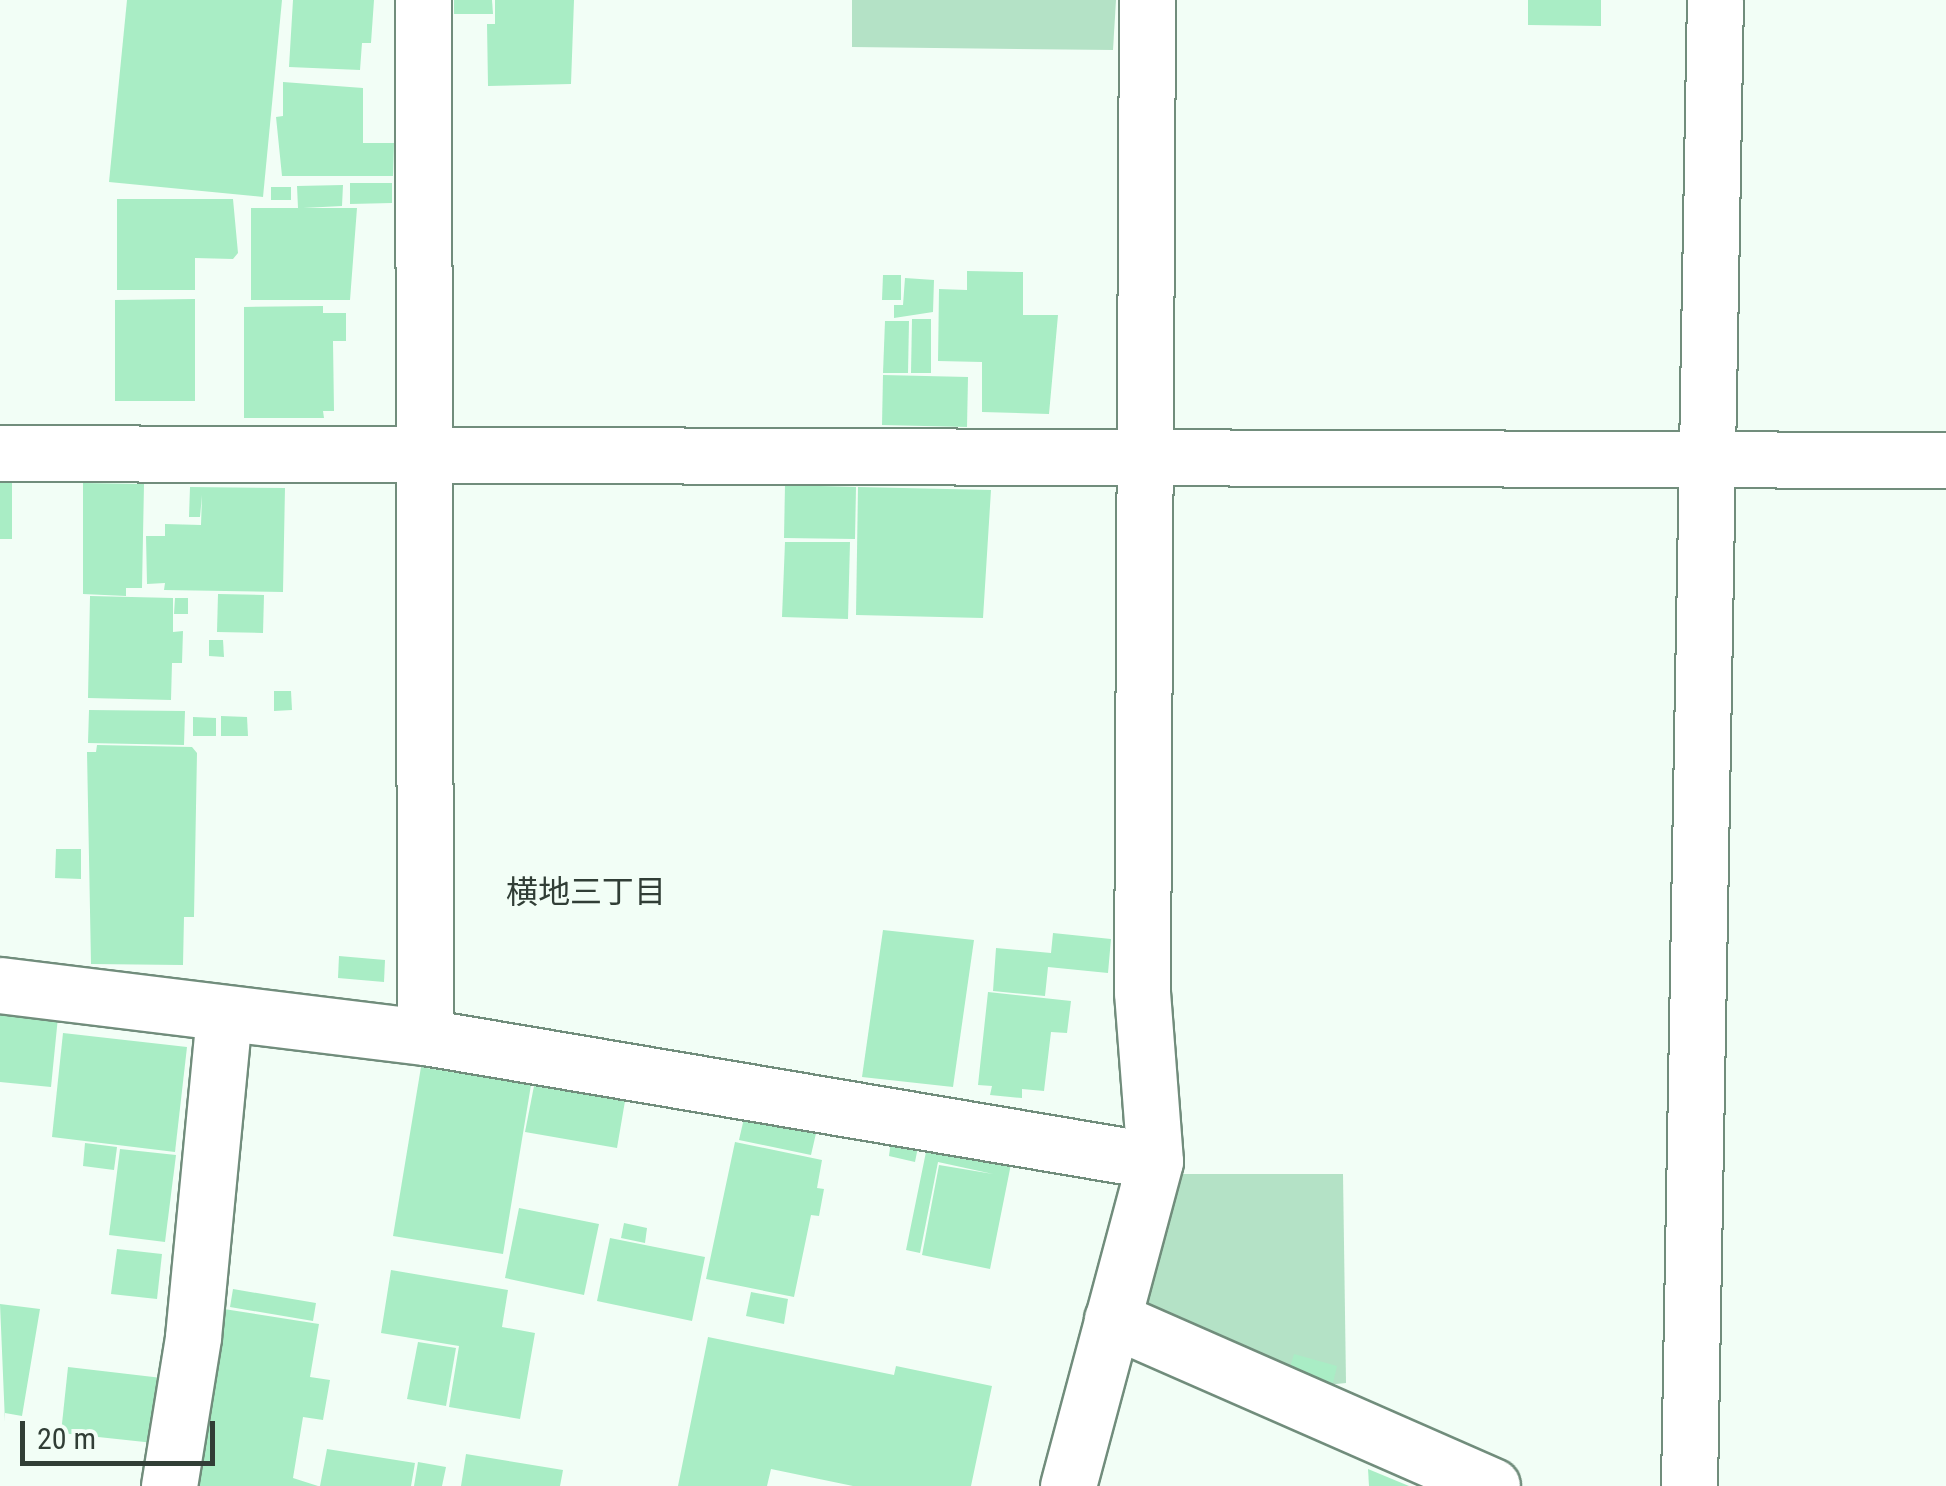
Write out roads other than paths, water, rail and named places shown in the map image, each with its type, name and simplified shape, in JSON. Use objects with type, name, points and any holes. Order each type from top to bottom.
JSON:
[{"type":"street","points":[[423,0],[424,1037]]},
{"type":"street","points":[[1068,1486],[1155,1161],[1142,992],[1147,0]]},
{"type":"street","points":[[1689,1486],[1715,0]]},
{"type":"street","points":[[0,453],[1145,458],[1710,455],[1946,460]]},
{"type":"street","points":[[0,984],[424,1037],[1155,1161]]},
{"type":"street","points":[[169,1486],[193,1337],[224,1013]]},
{"type":"street","points":[[1112,1319],[1492,1486]]},
{"type":"district","name":"横地三丁目","points":[[586,892]]}]
